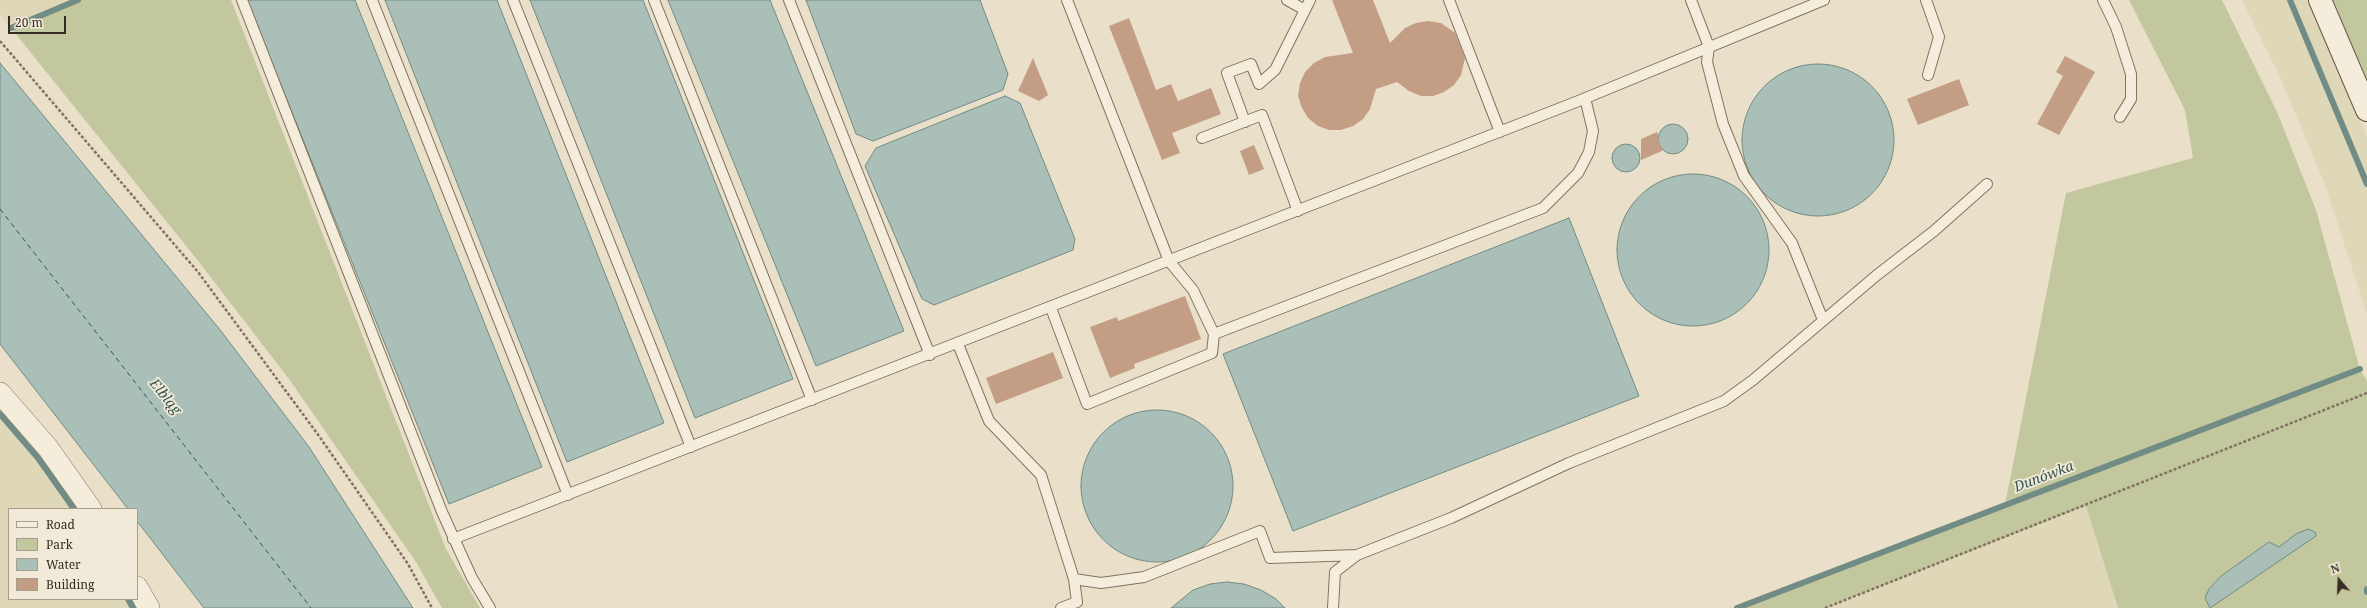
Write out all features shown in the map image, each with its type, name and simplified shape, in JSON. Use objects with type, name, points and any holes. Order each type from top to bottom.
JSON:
[{"type":"main road","points":[[2320,0],[2367,110]]},
{"type":"street","points":[[0,393],[48,448],[90,508]]},
{"type":"street","points":[[138,589],[149,608]]},
{"type":"lane","points":[[242,0],[453,539],[490,608]]},
{"type":"lane","points":[[372,0],[568,495]]},
{"type":"lane","points":[[513,0],[691,447]]},
{"type":"lane","points":[[654,0],[812,400]]},
{"type":"lane","points":[[790,0],[930,355]]},
{"type":"lane","points":[[1051,308],[1087,404],[1212,353],[1214,334],[1193,290],[1169,261],[1066,0]]},
{"type":"lane","points":[[1287,0],[1305,10]]},
{"type":"lane","points":[[1245,122],[1227,73],[1251,64],[1259,84],[1275,70],[1310,0]]},
{"type":"lane","points":[[1449,0],[1500,132]]},
{"type":"lane","points":[[1691,0],[1710,47],[1707,62],[1723,124],[1744,176],[1792,243],[1823,320]]},
{"type":"lane","points":[[453,539],[1051,308],[1500,132],[1824,0]]},
{"type":"lane","points":[[1926,0],[1939,37],[1928,75]]},
{"type":"lane","points":[[2103,0],[2116,26],[2131,74],[2130,99],[2120,117]]},
{"type":"lane","points":[[1214,334],[1543,208],[1578,173],[1589,152],[1593,131],[1585,98]]},
{"type":"lane","points":[[1202,138],[1262,116],[1298,210]]},
{"type":"lane","points":[[1333,608],[1334,572],[1357,555],[1451,518],[1569,463],[1724,401],[1754,380],[1877,275],[1934,231],[1987,184]]},
{"type":"lane","points":[[958,344],[989,421],[1041,476],[1074,579],[1077,602],[1061,608]]},
{"type":"lane","points":[[1074,579],[1101,583],[1144,577],[1260,531],[1270,558],[1357,555]]},
{"type":"path","points":[[0,41],[198,272],[319,436],[408,564],[432,608]]},
{"type":"path","points":[[1826,608],[2367,393]]},
{"type":"shaded area","points":[[0,0],[78,0],[11,28],[0,14]]},
{"type":"shaded area","points":[[2242,0],[2309,0],[2367,137],[2367,314],[2324,182],[2280,77]]},
{"type":"shaded area","points":[[0,404],[42,455],[80,508],[8,508],[8,600],[135,600],[139,608],[0,608]]},
{"type":"shaded area","points":[[2086,506],[2118,608],[1825,608],[1992,543]]},
{"type":"green space","points":[[78,0],[231,0],[446,549],[480,608],[442,608],[416,562],[289,379],[199,262],[11,28]]},
{"type":"green space","points":[[2129,0],[2222,0],[2277,112],[2316,210],[2360,369],[2367,381],[2367,608],[2118,608],[2086,506],[1825,608],[1737,608],[2005,505],[2066,193],[2193,158],[2185,110]]},
{"type":"green space","points":[[2331,0],[2367,0],[2367,85]]},
{"type":"water","points":[[247,0],[355,0],[542,467],[449,504]]},
{"type":"water","points":[[385,0],[497,0],[664,423],[567,462]]},
{"type":"water","points":[[530,0],[643,0],[793,379],[695,418]]},
{"type":"water","points":[[668,0],[770,0],[904,331],[816,366]]},
{"type":"water","points":[[806,0],[980,0],[1008,74],[1003,90],[873,141],[856,134]]},
{"type":"water","name":"Elbląg","points":[[0,63],[221,331],[309,447],[413,608],[204,608],[138,522],[138,508],[127,508],[0,344]]},
{"type":"water","points":[[1811,64],[1825,64],[1840,67],[1854,73],[1872,86],[1885,104],[1891,118],[1894,140],[1891,162],[1885,176],[1872,194],[1854,207],[1840,213],[1825,216],[1811,216],[1796,213],[1782,207],[1770,199],[1759,188],[1751,176],[1745,162],[1742,147],[1742,133],[1745,118],[1751,104],[1759,92],[1770,81],[1782,73],[1796,67]]},
{"type":"water","points":[[1005,96],[1020,103],[1075,239],[1073,250],[934,305],[922,299],[865,166],[876,148]]},
{"type":"water","points":[[1673,124],[1684,128],[1688,139],[1684,150],[1673,154],[1662,150],[1658,139],[1662,128]]},
{"type":"water","points":[[1626,144],[1632,145],[1636,148],[1639,152],[1639,164],[1636,168],[1632,171],[1626,172],[1620,171],[1616,168],[1613,164],[1612,158],[1613,152],[1616,148],[1620,145]]},
{"type":"water","points":[[1686,174],[1700,174],[1715,177],[1729,183],[1747,196],[1760,214],[1766,228],[1769,250],[1766,272],[1760,286],[1747,304],[1729,317],[1715,323],[1700,326],[1686,326],[1671,323],[1657,317],[1645,309],[1634,298],[1626,286],[1620,272],[1617,257],[1617,243],[1620,228],[1626,214],[1634,202],[1645,191],[1657,183],[1671,177]]},
{"type":"water","points":[[1569,218],[1639,396],[1293,531],[1223,354]]},
{"type":"water","points":[[1150,410],[1164,410],[1179,413],[1193,419],[1211,432],[1224,450],[1230,464],[1233,486],[1230,508],[1224,522],[1211,540],[1193,553],[1179,559],[1164,562],[1150,562],[1135,559],[1121,553],[1109,545],[1098,534],[1090,522],[1084,508],[1081,493],[1081,479],[1084,464],[1090,450],[1098,438],[1109,427],[1121,419],[1135,413]]},
{"type":"water","points":[[2308,529],[2315,532],[2316,536],[2210,608],[2205,598],[2209,589],[2221,576],[2269,542],[2279,547],[2296,534]]},
{"type":"water","points":[[1227,582],[1244,584],[1261,590],[1276,599],[1285,608],[1171,608],[1193,590],[1210,584]]},
{"type":"building","points":[[1332,0],[1373,0],[1390,43],[1405,28],[1416,23],[1428,21],[1441,23],[1455,33],[1465,58],[1461,75],[1454,85],[1444,92],[1433,96],[1421,96],[1409,91],[1397,82],[1376,89],[1370,109],[1363,119],[1353,126],[1341,130],[1329,130],[1318,126],[1308,118],[1302,108],[1298,96],[1300,83],[1305,72],[1314,63],[1325,57],[1353,53]]},
{"type":"building","points":[[1129,18],[1156,90],[1171,84],[1178,101],[1211,88],[1221,114],[1172,133],[1180,153],[1162,160],[1109,26]]},
{"type":"building","points":[[2065,56],[2095,72],[2059,135],[2037,124],[2063,76],[2056,72]]},
{"type":"building","points":[[1033,58],[1048,95],[1039,101],[1018,91]]},
{"type":"building","points":[[1959,79],[1969,105],[1918,125],[1907,99]]},
{"type":"building","points":[[1657,132],[1662,151],[1641,160],[1641,139]]},
{"type":"building","points":[[1254,145],[1264,169],[1249,175],[1240,151]]},
{"type":"building","points":[[1185,296],[1201,339],[1134,364],[1135,368],[1110,378],[1090,327],[1117,317],[1118,321]]},
{"type":"building","points":[[1053,352],[1063,378],[996,404],[986,378]]},
{"type":"waterway","points":[[11,28],[78,0]]},
{"type":"waterway","points":[[2290,0],[2367,184]]},
{"type":"waterway","name":"Dunówka","points":[[1737,608],[2360,369]]},
{"type":"waterway","points":[[0,414],[38,458],[73,508]]},
{"type":"waterway","points":[[129,600],[133,608]]},
{"type":"ferry route","points":[[0,209],[311,608]]}]
